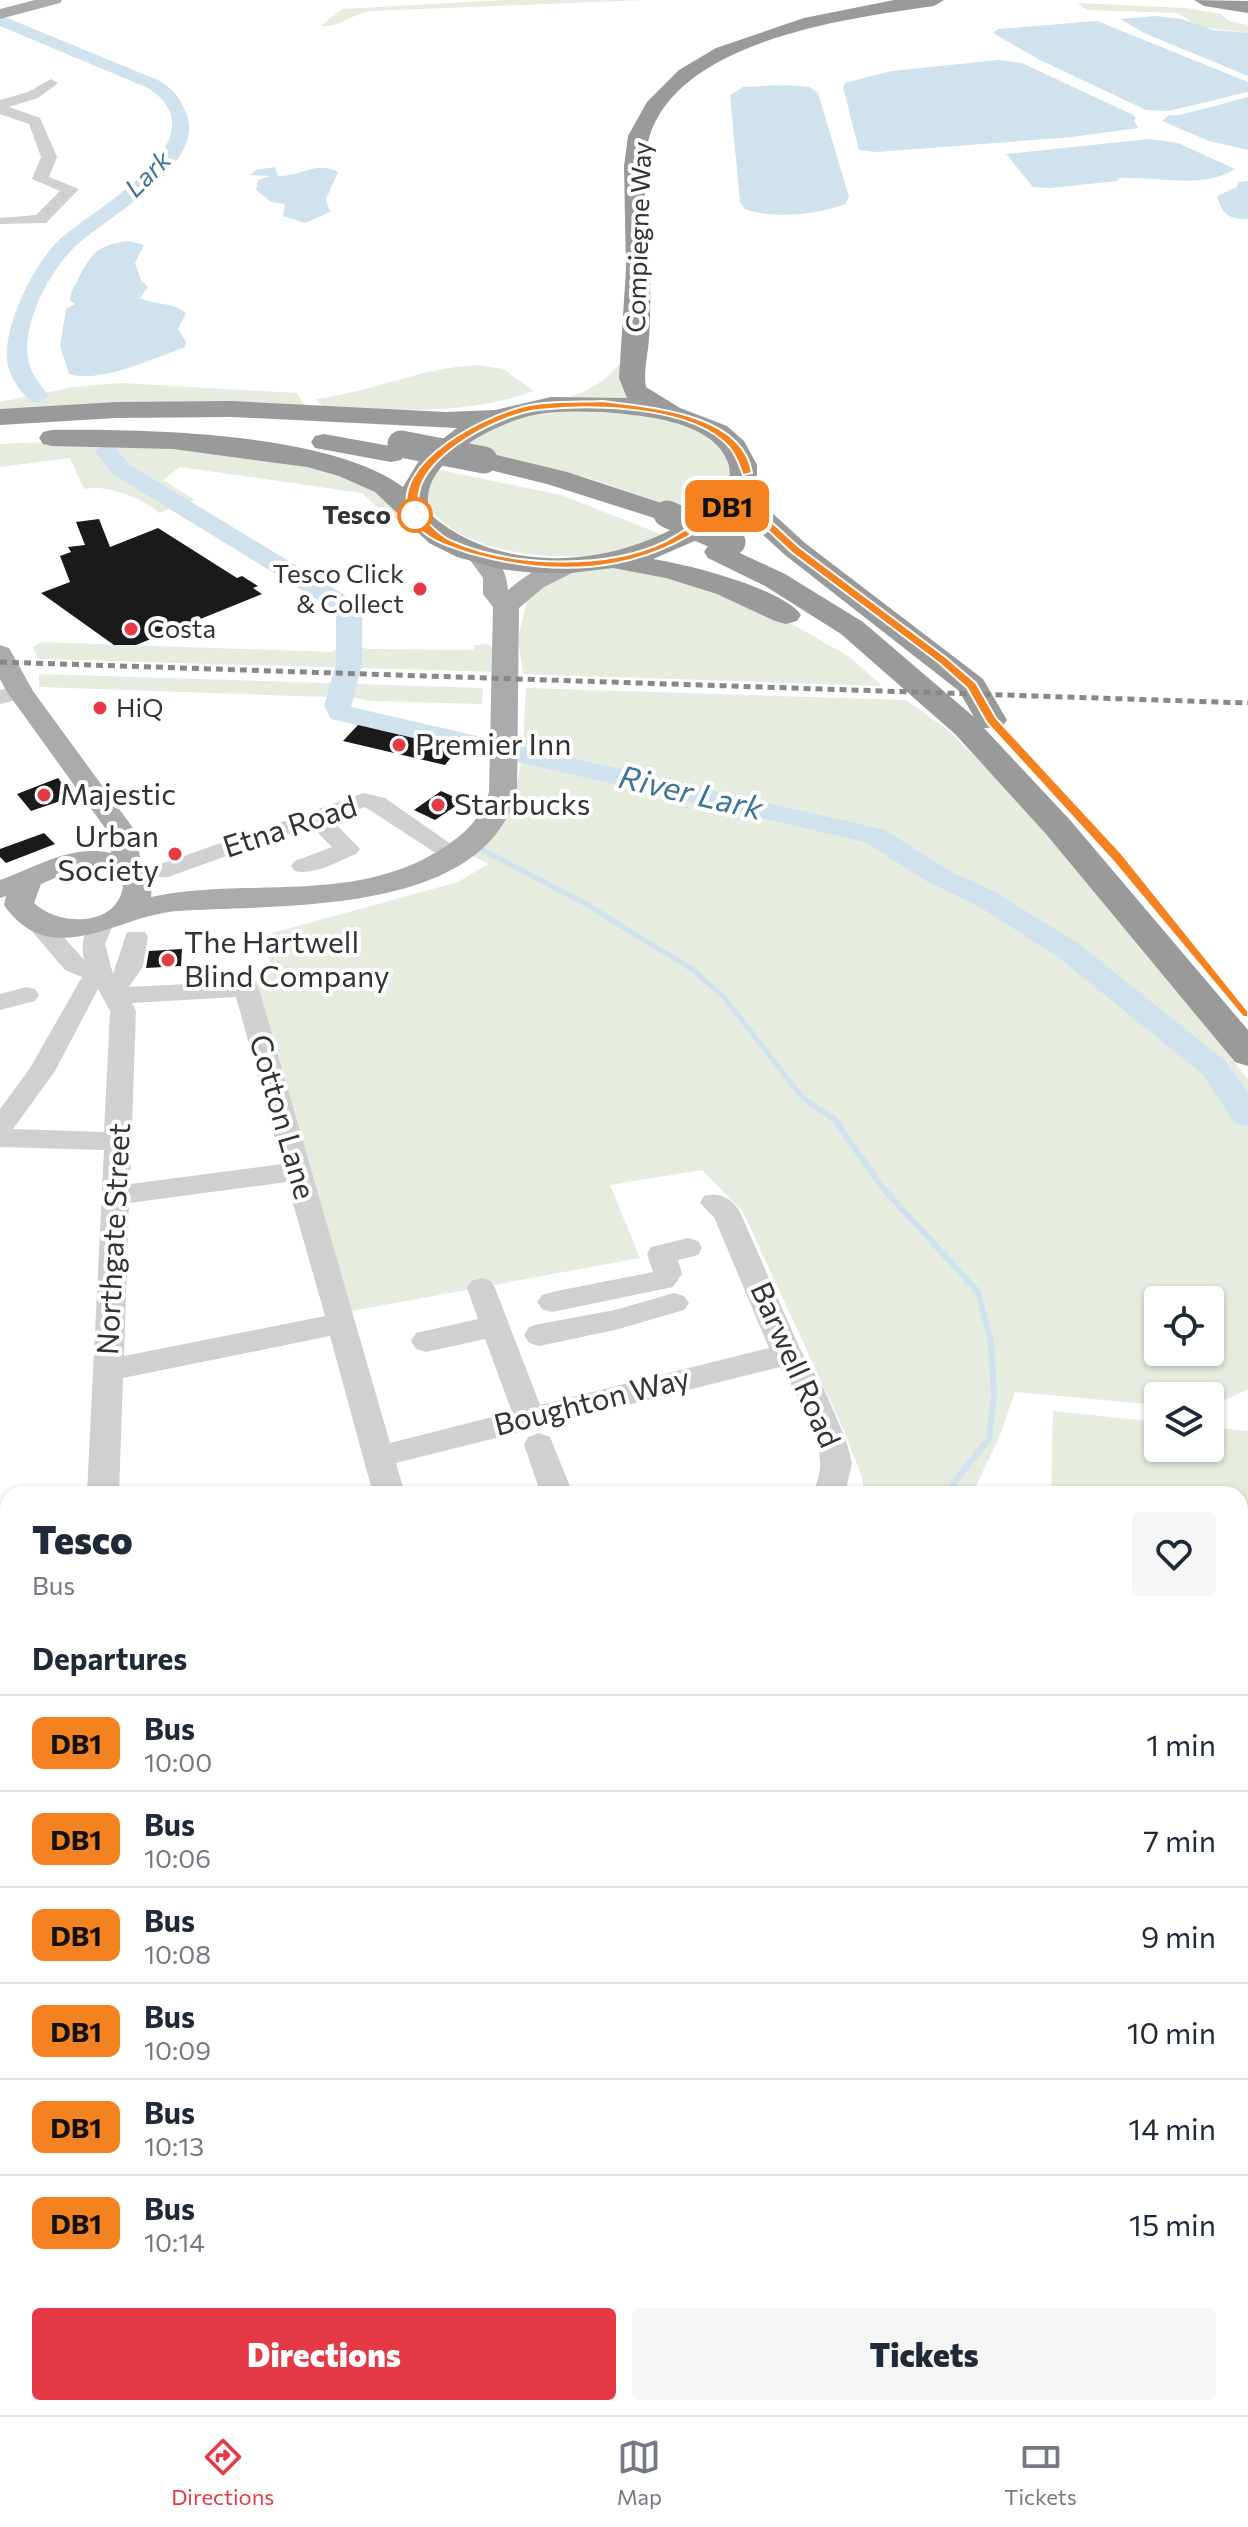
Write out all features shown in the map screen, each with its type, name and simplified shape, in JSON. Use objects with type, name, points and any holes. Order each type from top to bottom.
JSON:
[{"type":"highway","name":"Compiegne Way","points":[[535,407],[575,391],[602,374],[612,362],[616,343],[620,239],[618,135],[628,112],[644,90],[701,50],[792,18],[886,0]]},
{"type":"highway","name":"Compiegne Way","points":[[674,414],[638,395],[632,378],[639,241],[636,160],[638,139],[645,119],[663,93],[690,72],[766,35],[837,15],[934,0]]},
{"type":"highway","points":[[1202,1],[1248,7]]},
{"type":"highway","points":[[0,417],[132,409],[205,409],[449,420],[505,415],[535,407],[612,405],[674,414],[703,425],[732,444],[745,463],[743,489],[759,516],[795,549],[972,686],[991,720]]},
{"type":"highway","points":[[415,515],[413,491],[424,471],[459,437],[505,415]]},
{"type":"highway","points":[[0,424],[106,421],[233,424],[332,433],[479,465],[543,487],[660,519],[798,576],[886,631],[991,720],[1117,857],[1248,1014]]},
{"type":"highway","points":[[0,434],[118,430],[224,433],[396,449]]},
{"type":"highway","points":[[0,440],[140,439],[296,458],[361,474],[380,483],[406,503],[430,533],[444,542],[477,553],[517,563],[675,570],[769,605],[853,651],[993,758]]},
{"type":"highway","points":[[583,564],[632,556],[667,544],[710,520],[743,489]]},
{"type":"highway","points":[[725,547],[852,628],[966,727],[1058,827],[1248,1054]]},
{"type":"main road","points":[[1,14],[54,0]]},
{"type":"main road","points":[[29,880],[19,898],[22,914],[69,930],[121,925],[175,902],[343,892],[389,886],[429,872],[456,856],[483,832],[499,812],[505,753],[506,607],[496,594],[495,578],[477,553]]},
{"type":"main road","points":[[506,607],[538,578],[583,564]]},
{"type":"main road","points":[[0,653],[10,694],[119,828],[150,891],[175,902]]},
{"type":"main road","points":[[83,860],[103,842],[107,813]]},
{"type":"main road","points":[[0,889],[29,880],[47,869],[83,860],[106,861],[143,875]]},
{"type":"main road","points":[[121,925],[137,899],[143,875]]},
{"type":"street","points":[[0,108],[45,85]]},
{"type":"street","points":[[0,108],[35,121],[49,157],[40,179],[71,189],[40,220],[6,221]]},
{"type":"street","name":"Etna Road","points":[[143,875],[364,800],[377,803],[456,856]]},
{"type":"street","points":[[303,866],[354,852],[314,816]]},
{"type":"street","points":[[22,914],[74,965],[110,986]]},
{"type":"street","points":[[0,1128],[42,1071],[88,985],[110,986],[126,979],[130,972],[121,925]]},
{"type":"street","name":"Northgate Street","points":[[103,1486],[124,1039],[123,1011],[93,944],[121,925]]},
{"type":"street","name":"Cotton Lane","points":[[110,986],[246,989],[386,1486]]},
{"type":"street","points":[[0,1002],[26,995]]},
{"type":"street","points":[[0,1138],[119,1142]]},
{"type":"street","points":[[116,1195],[296,1172]]},
{"type":"street","name":"Barwell Road","points":[[714,1203],[726,1212],[787,1354],[798,1364],[837,1460],[831,1486]]},
{"type":"street","points":[[552,1302],[663,1280],[668,1274],[661,1254],[738,1237]]},
{"type":"street","points":[[481,1288],[515,1335],[534,1431],[554,1486]]},
{"type":"street","points":[[426,1341],[515,1335],[615,1320],[674,1303]]},
{"type":"street","points":[[108,1370],[341,1326]]},
{"type":"street","name":"Boughton Way","points":[[399,1452],[534,1431],[787,1354]]},
{"type":"shaded area","points":[[504,0],[644,0],[371,11],[333,25],[320,26],[343,9]]},
{"type":"shaded area","points":[[1077,3],[1186,8],[1221,14],[1229,21],[1248,25],[1248,33],[1199,27],[1178,13],[1087,10]]},
{"type":"shaded area","points":[[627,352],[642,401],[564,400],[600,382],[615,369]]},
{"type":"shaded area","points":[[478,365],[503,369],[534,391],[482,404],[429,410],[323,407],[316,399],[437,370]]},
{"type":"shaded area","points":[[121,383],[297,393],[305,406],[0,413],[0,402],[74,387]]},
{"type":"shaded area","points":[[628,407],[707,433],[731,462],[723,493],[698,515],[592,479],[457,446],[521,413]]},
{"type":"shaded area","points":[[126,442],[265,455],[365,479],[403,512],[397,519],[386,515],[362,493],[180,467],[163,480],[195,500],[159,513],[144,502],[124,494],[84,489],[70,458],[0,467],[0,444]]},
{"type":"shaded area","points":[[436,469],[561,495],[663,535],[640,546],[609,554],[535,555],[498,548],[465,536],[440,519],[426,497]]},
{"type":"shaded area","points":[[571,570],[650,570],[769,611],[850,657],[882,686],[523,674],[518,638],[530,589]]},
{"type":"shaded area","points":[[41,642],[331,652],[344,645],[369,649],[473,650],[475,645],[488,644],[500,655],[498,672],[39,659],[33,648]]},
{"type":"shaded area","points":[[39,674],[483,688],[482,704],[371,701],[39,687]]},
{"type":"shaded area","points":[[526,688],[906,700],[949,731],[1011,793],[1102,897],[1248,1079],[1248,1389],[1224,1400],[1224,1382],[1144,1382],[1144,1404],[1015,1392],[999,1438],[976,1486],[863,1486],[845,1433],[743,1212],[702,1170],[610,1185],[640,1258],[346,1312],[248,986],[270,969],[265,935],[458,882],[488,864],[471,855],[503,819],[518,779]]},
{"type":"shaded area","points":[[1053,1411],[1144,1421],[1144,1462],[1224,1462],[1224,1428],[1248,1431],[1248,1486],[1051,1486]]},
{"type":"water","points":[[1155,16],[1182,19],[1213,30],[1248,33],[1248,76],[1144,33],[1120,19]]},
{"type":"water","points":[[1097,21],[1248,82],[1248,92],[1169,111],[1146,110],[1040,60],[993,33],[998,29]]},
{"type":"water","points":[[999,60],[1022,63],[1131,114],[1136,118],[1138,128],[1072,137],[877,152],[859,150],[843,87],[845,83],[891,71]]},
{"type":"water","points":[[743,87],[810,87],[818,93],[849,197],[845,204],[822,211],[781,215],[745,209],[740,202],[730,95]]},
{"type":"water","points":[[1248,97],[1248,150],[1209,141],[1162,121],[1169,115],[1180,115]]},
{"type":"water","points":[[1149,139],[1178,143],[1235,169],[1193,181],[1119,178],[1117,181],[1033,187],[1006,154]]},
{"type":"water","points":[[275,167],[278,176],[316,168],[338,172],[326,199],[330,212],[305,223],[283,216],[285,204],[271,202],[256,190],[258,180],[270,176],[250,175],[256,170]]},
{"type":"water","points":[[1248,181],[1248,219],[1227,215],[1217,196],[1237,187],[1238,182]]},
{"type":"water","points":[[129,241],[144,245],[135,263],[141,280],[148,287],[140,298],[186,313],[178,329],[186,342],[185,347],[112,373],[96,376],[69,374],[60,346],[66,309],[75,304],[70,300],[71,293],[92,256],[106,246]]},
{"type":"building","name":"Tesco","points":[[99,519],[110,547],[158,528],[237,578],[242,576],[258,586],[253,588],[262,594],[136,645],[114,645],[41,593],[70,582],[60,556],[71,552],[68,547],[85,545],[76,522]]},
{"type":"building","name":"Premier Inn","points":[[358,725],[456,751],[445,765],[343,741]]},
{"type":"building","name":"Majestic","points":[[58,778],[72,797],[31,811],[17,794]]},
{"type":"building","name":"Starbucks","points":[[441,791],[463,801],[435,820],[414,810]]},
{"type":"building","points":[[44,833],[55,844],[6,863],[0,857],[0,849]]},
{"type":"building","name":"The Hartwell Blind Company","points":[[182,949],[181,966],[146,968],[149,951]]},
{"type":"waterway","name":"Lark","points":[[0,20],[154,85],[171,98],[180,120],[178,142],[166,162],[147,182],[65,245],[41,280],[19,330],[16,350],[24,379],[38,396]]},
{"type":"waterway","name":"River Lark","points":[[107,453],[122,470],[349,608],[349,664],[337,706],[340,713],[875,836],[938,876],[985,898],[1068,950],[1213,1067],[1248,1116]]},
{"type":"waterway","points":[[483,850],[586,904],[693,970],[723,996],[802,1097],[823,1112]]},
{"type":"waterway","points":[[821,1110],[835,1120],[882,1187],[978,1292],[991,1342],[994,1394],[989,1439],[953,1486]]},
{"type":"railway","points":[[0,662],[1248,703]]},
{"type":"bus line","name":"DB1","points":[[746,473],[745,463],[732,444],[717,432],[674,414],[602,404],[535,407],[486,422],[459,437],[424,471],[413,491],[413,504],[417,518],[430,533],[444,542],[517,563],[569,565],[632,556],[667,544],[710,520],[743,489],[759,516],[795,549],[852,590],[972,686],[991,720],[1117,857],[1248,1014]]},
{"type":"place","name":"Tesco","points":[[415,515]]},
{"type":"place","name":"Tesco Click & Collect","points":[[420,589]]},
{"type":"place","name":"Costa","points":[[131,629]]},
{"type":"place","name":"HiQ","points":[[100,708]]},
{"type":"place","name":"Premier Inn","points":[[399,745]]},
{"type":"place","name":"Majestic","points":[[44,795]]},
{"type":"place","name":"Starbucks","points":[[438,805]]},
{"type":"place","name":"Urban Society","points":[[175,854]]},
{"type":"place","name":"The Hartwell Blind Company","points":[[168,960]]}]
